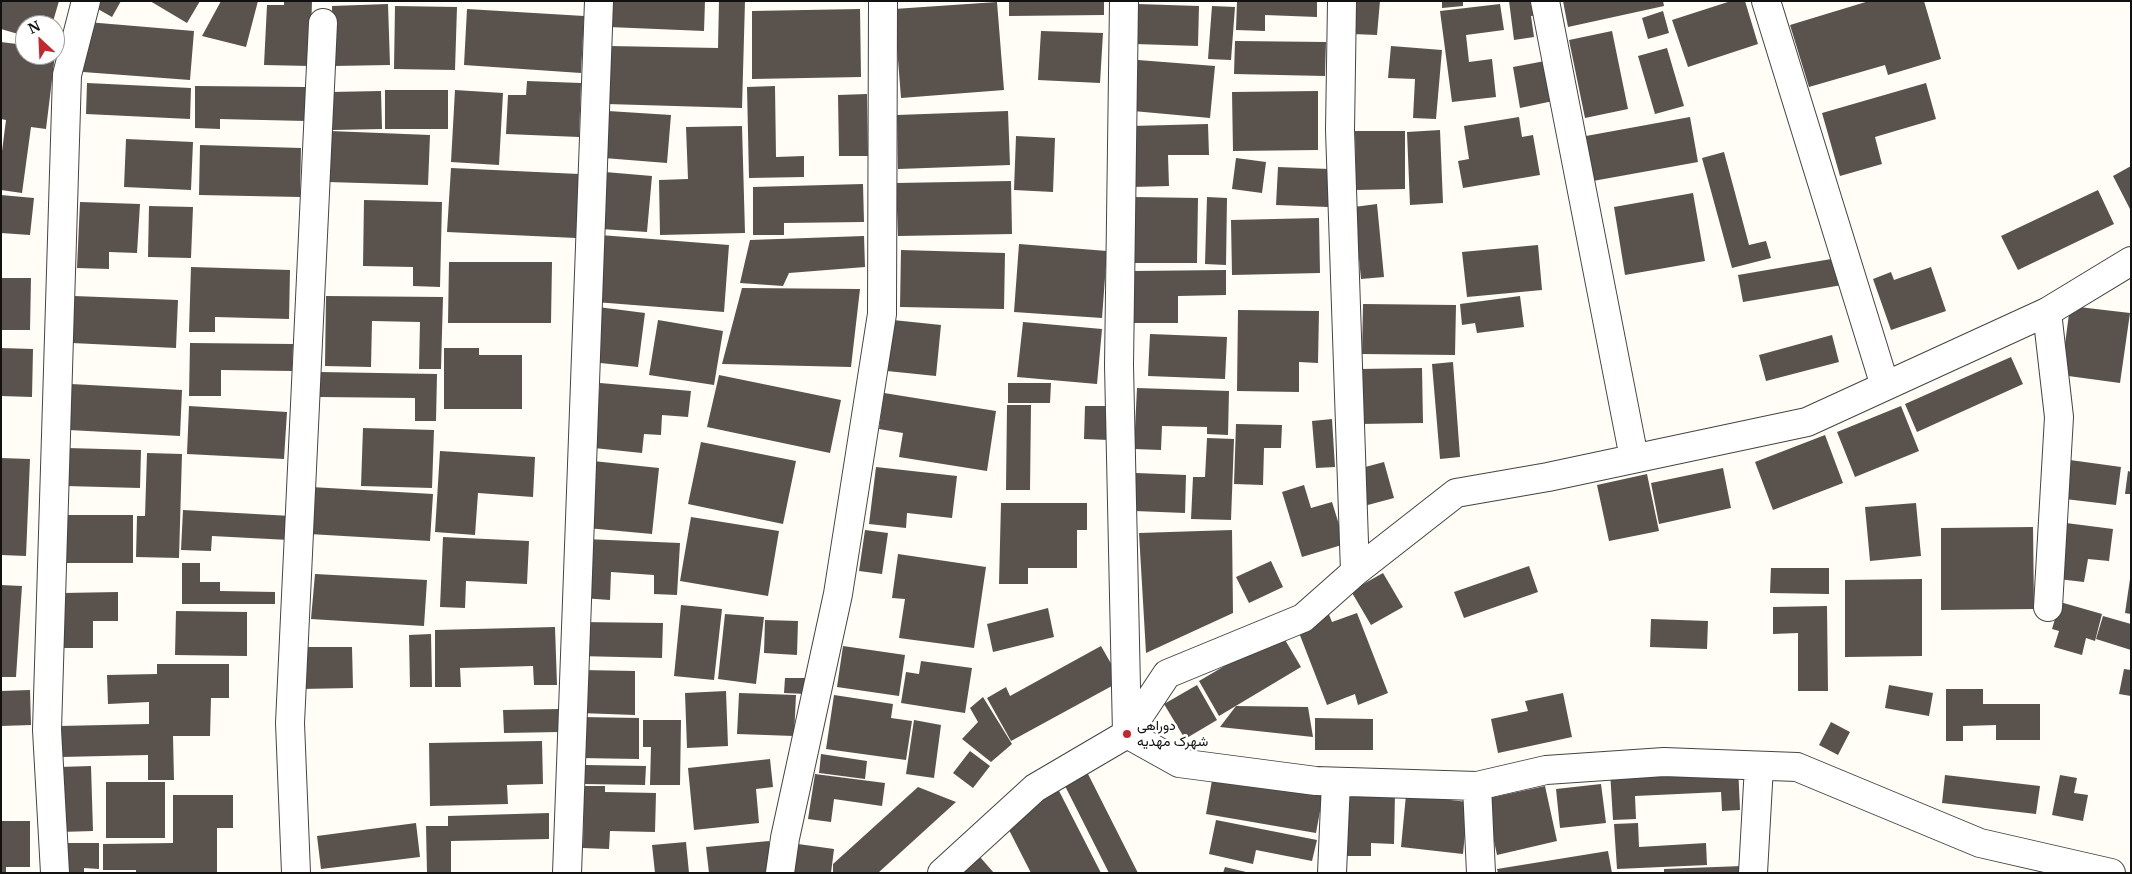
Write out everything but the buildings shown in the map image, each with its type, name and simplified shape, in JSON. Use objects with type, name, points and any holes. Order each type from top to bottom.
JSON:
[{"type":"street","points":[[55,873],[47,730],[67,75],[86,1]]},
{"type":"street","points":[[567,873],[599,1]]},
{"type":"street","points":[[780,873],[785,838],[838,594],[882,314],[883,1]]},
{"type":"street","points":[[1124,1],[1119,365],[1127,734]]},
{"type":"street","points":[[1342,1],[1340,130],[1355,572]]},
{"type":"street","points":[[1545,1],[1634,458]]},
{"type":"street","points":[[1766,1],[1885,386]]},
{"type":"street","points":[[296,873],[290,723],[323,23]]},
{"type":"street","points":[[942,873],[1035,788],[1127,734],[1167,674],[1303,618],[1355,572],[1456,493],[1807,422],[2047,312],[2131,261]]},
{"type":"street","points":[[2047,312],[2059,417],[2048,607]]},
{"type":"street","points":[[1127,734],[1178,762],[1316,781],[1336,782],[1476,786],[1546,770],[1664,762],[1797,767],[1980,843],[2111,873]]},
{"type":"street","points":[[1754,873],[1759,766]]},
{"type":"street","points":[[1332,873],[1336,782]]},
{"type":"street","points":[[1476,786],[1481,873]]},
{"type":"place","name":"دوراهی شهرک مهدیه","points":[[1127,734]]}]
